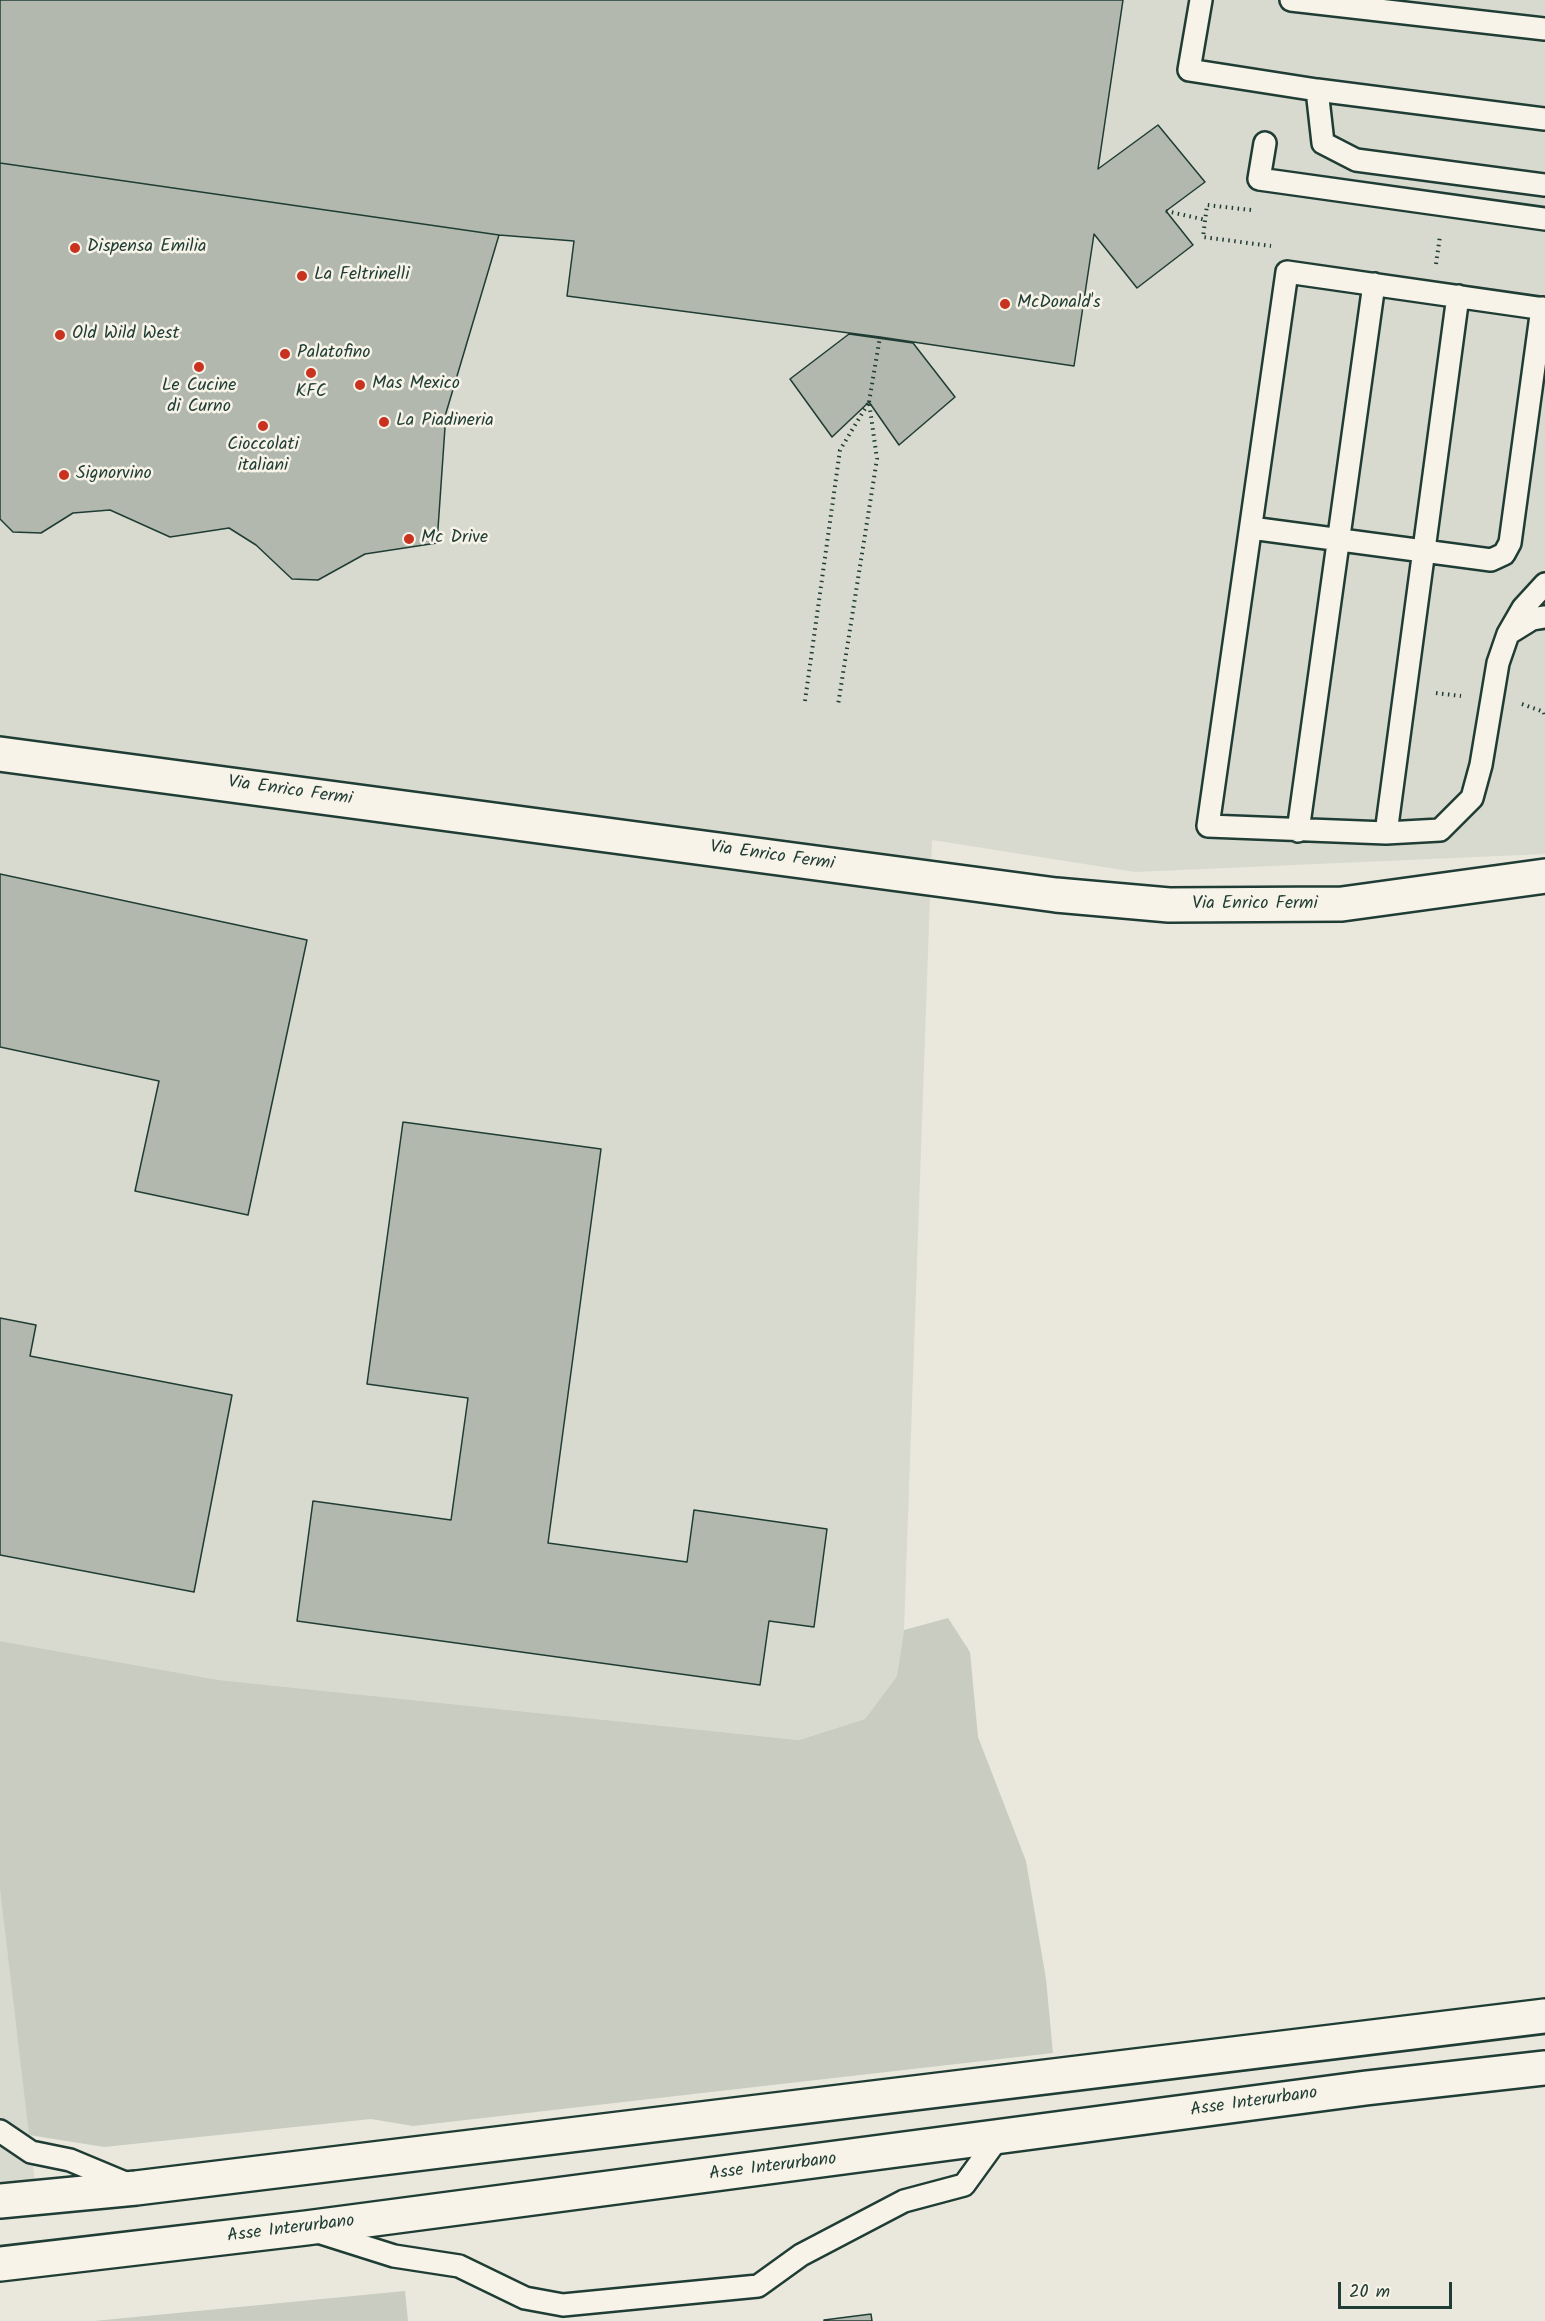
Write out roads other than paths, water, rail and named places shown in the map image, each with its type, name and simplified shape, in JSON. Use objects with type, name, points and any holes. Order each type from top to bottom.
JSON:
[{"type":"main road","name":"Via Enrico Fermi","points":[[0,754],[1056,895],[1169,906],[1342,904],[1545,876]]},
{"type":"main road","points":[[0,2201],[136,2188],[1545,2016]]},
{"type":"main road","name":"Asse Interurbano","points":[[0,2264],[306,2228],[1366,2088],[1545,2068]]},
{"type":"lane","points":[[1201,0],[1189,70],[1317,90],[1545,119]]},
{"type":"lane","points":[[1291,0],[1545,29]]},
{"type":"lane","points":[[1317,90],[1323,143],[1356,160],[1545,185]]},
{"type":"lane","points":[[1265,143],[1259,179],[1545,219]]},
{"type":"lane","points":[[1251,528],[1491,560],[1504,555],[1510,543],[1543,308],[1287,272],[1208,826],[1386,833],[1440,830],[1472,798],[1481,765],[1498,663],[1508,634],[1523,608],[1545,584]]},
{"type":"lane","points":[[1298,831],[1374,284]]},
{"type":"lane","points":[[1386,833],[1458,296]]},
{"type":"lane","points":[[1508,634],[1532,619],[1545,617]]},
{"type":"lane","points":[[0,2132],[31,2152],[70,2160],[136,2188]]},
{"type":"lane","points":[[306,2228],[394,2256],[459,2266],[525,2298],[563,2305],[758,2286],[801,2255],[904,2201],[964,2185],[998,2138]]},
{"type":"place","name":"Dispensa Emilia","points":[[75,248]]},
{"type":"place","name":"La Feltrinelli","points":[[302,276]]},
{"type":"place","name":"McDonald's","points":[[1005,304]]},
{"type":"place","name":"Old Wild West","points":[[60,335]]},
{"type":"place","name":"Palatofino","points":[[285,354]]},
{"type":"place","name":"Le Cucine di Curno","points":[[199,367]]},
{"type":"place","name":"KFC","points":[[311,373]]},
{"type":"place","name":"Mas Mexico","points":[[360,385]]},
{"type":"place","name":"La Piadineria","points":[[384,422]]},
{"type":"place","name":"Cioccolati italiani","points":[[263,426]]},
{"type":"place","name":"Signorvino","points":[[64,475]]},
{"type":"place","name":"Mc Drive","points":[[409,539]]}]
